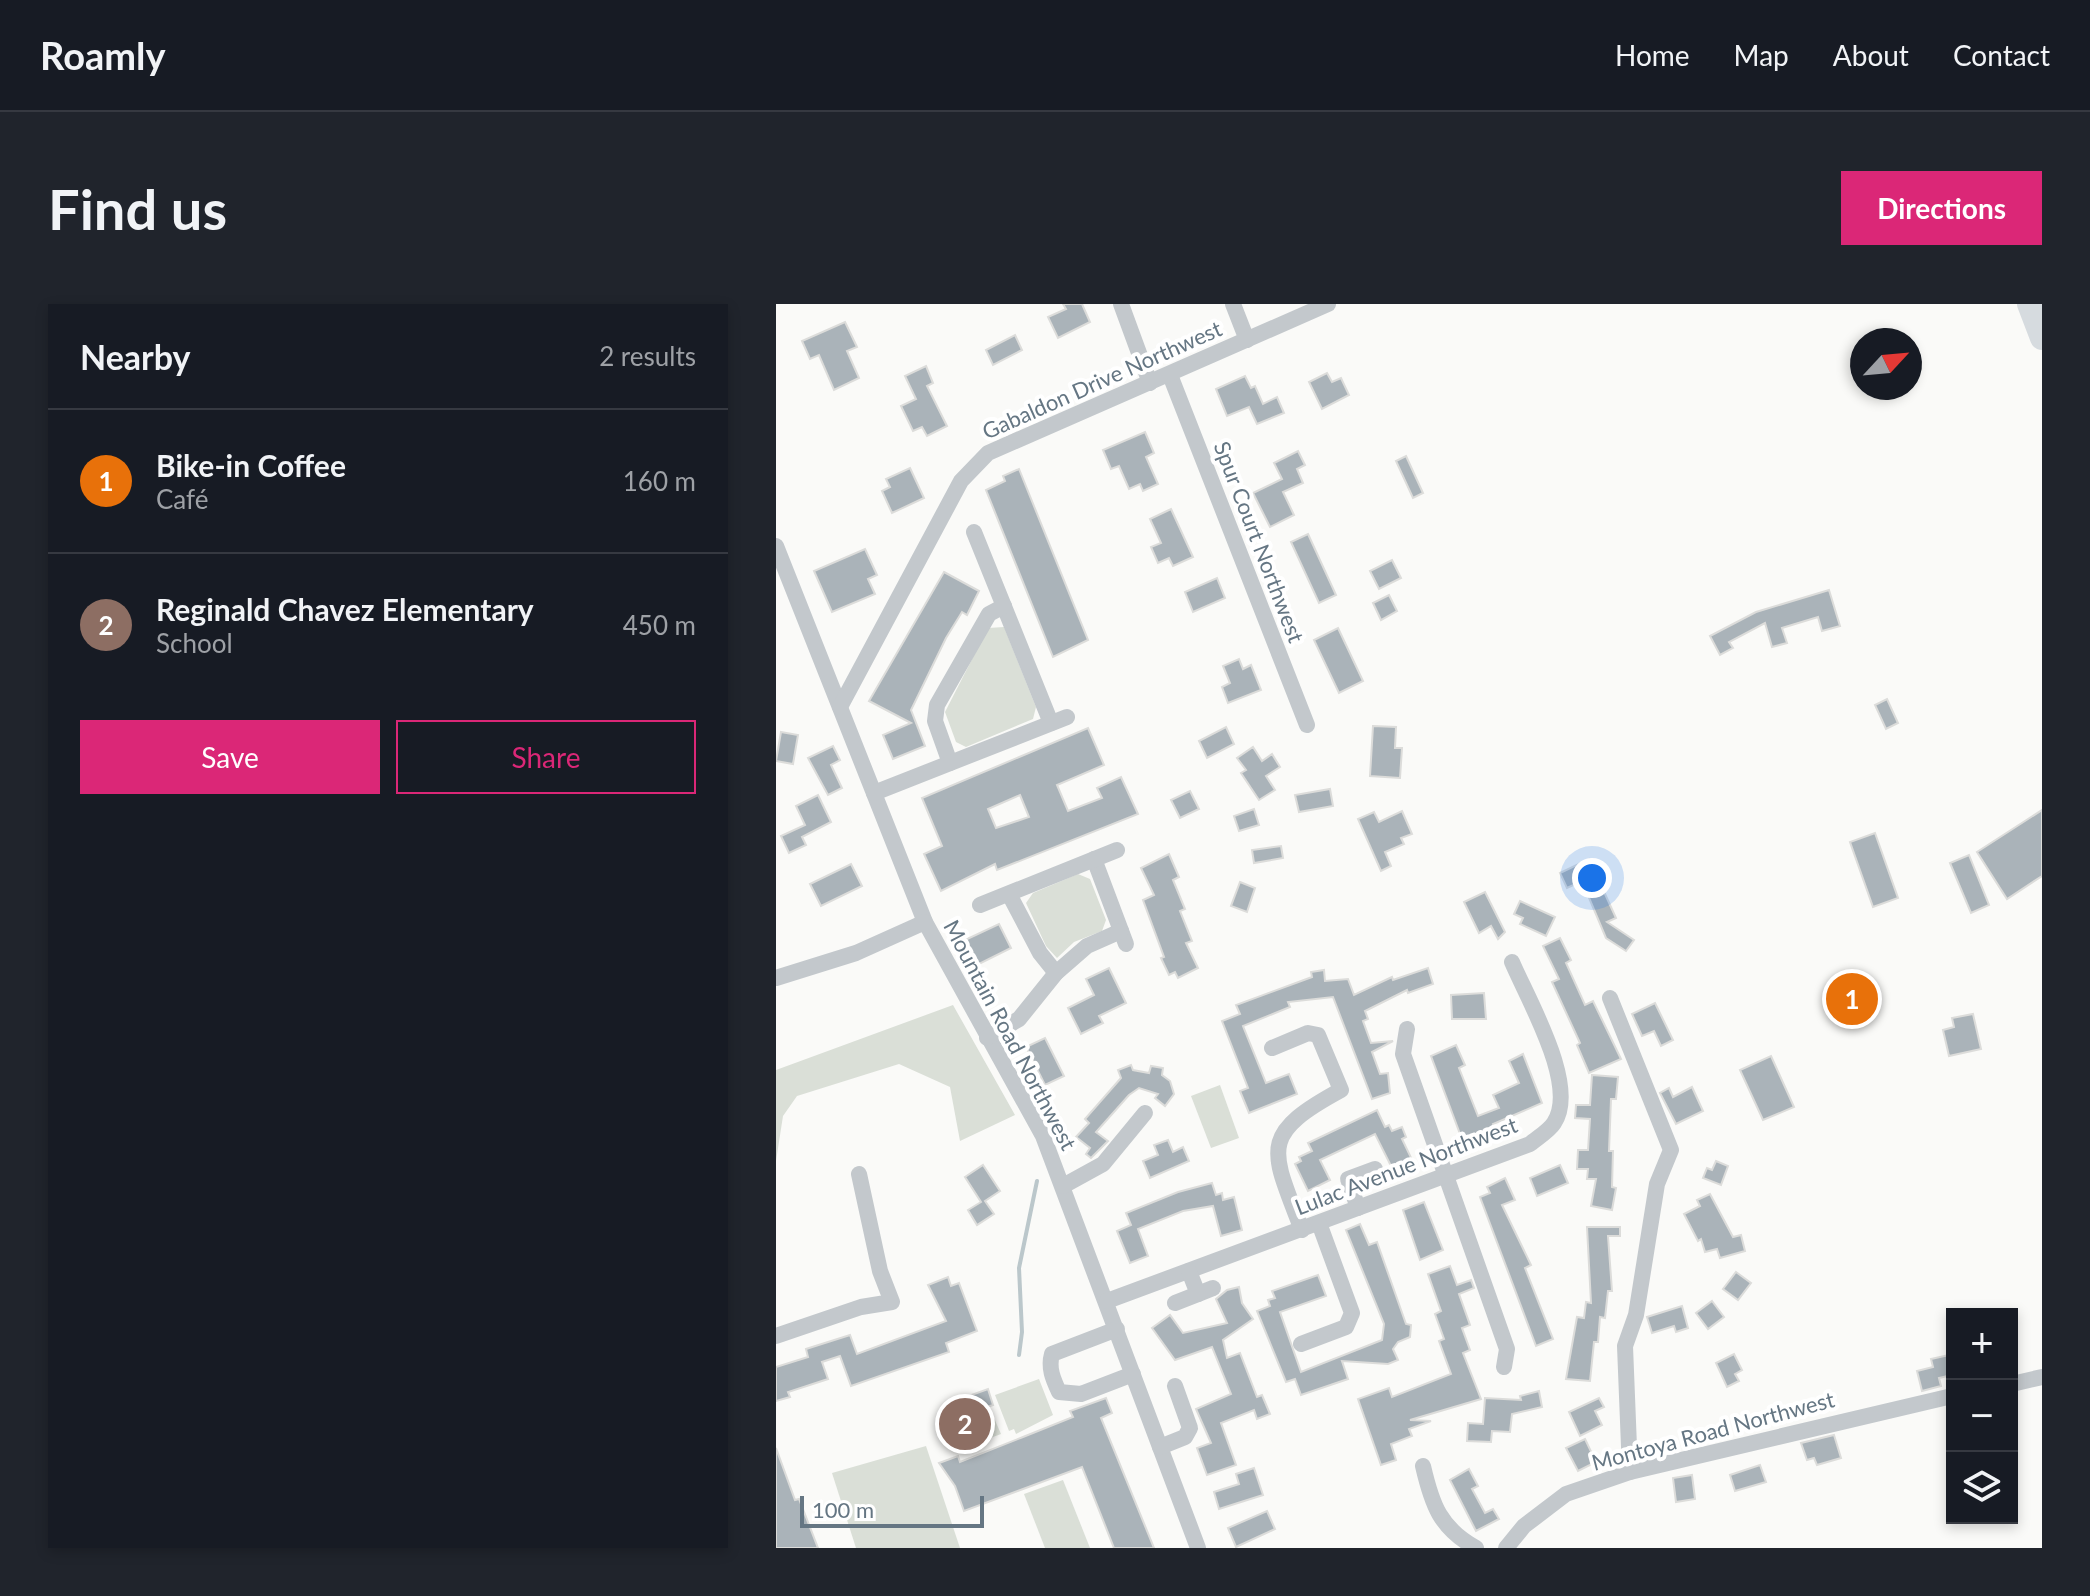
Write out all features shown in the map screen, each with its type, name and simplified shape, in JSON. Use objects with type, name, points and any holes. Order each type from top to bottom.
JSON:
[{"type":"highway","points":[[2029,304],[2042,338]]},
{"type":"street","points":[[1121,304],[1150,383]]},
{"type":"street","points":[[1233,304],[1247,340]]},
{"type":"street","name":"Gabaldon Drive Northwest","points":[[840,707],[961,481],[973,465],[1007,442],[1170,375],[1328,304]]},
{"type":"street","name":"Spur Court Northwest","points":[[1170,375],[1307,725]]},
{"type":"street","points":[[974,532],[1051,723]]},
{"type":"street","name":"Mountain Road Northwest","points":[[776,546],[925,922],[1043,1136],[1198,1548]]},
{"type":"street","points":[[950,763],[935,721],[937,705],[989,614],[1004,606]]},
{"type":"street","points":[[874,793],[1067,717]]},
{"type":"street","points":[[980,905],[1117,850]]},
{"type":"street","points":[[987,1038],[1019,1019],[1056,973],[1087,946],[1123,937],[1094,859]]},
{"type":"street","points":[[1009,894],[1040,953],[1056,973]]},
{"type":"street","points":[[776,978],[856,953],[925,922]]},
{"type":"street","name":"Lulac Avenue Northwest","points":[[1107,1301],[1530,1144],[1554,1124],[1563,1100],[1559,1073],[1512,962]]},
{"type":"street","points":[[1610,998],[1671,1150],[1657,1184],[1636,1315],[1625,1346],[1630,1472]]},
{"type":"street","points":[[1407,1029],[1403,1054],[1507,1349],[1504,1367]]},
{"type":"street","points":[[1272,1048],[1308,1033],[1318,1035],[1341,1090],[1294,1118],[1278,1144],[1277,1162],[1302,1230]]},
{"type":"street","points":[[1063,1186],[1103,1164],[1145,1113]]},
{"type":"street","points":[[1358,1208],[1348,1179],[1375,1169]]},
{"type":"street","points":[[776,1336],[861,1307],[892,1302],[880,1271],[859,1174]]},
{"type":"street","points":[[1301,1344],[1346,1327],[1352,1313],[1319,1223]]},
{"type":"street","points":[[1175,1303],[1206,1291],[1189,1271]]},
{"type":"street","points":[[1117,1329],[1052,1354],[1049,1364],[1053,1379],[1059,1392],[1081,1394],[1133,1374]]},
{"type":"street","points":[[2018,1383],[2042,1377]]},
{"type":"street","points":[[1160,1447],[1185,1437],[1190,1428],[1175,1386]]},
{"type":"street","name":"Montoya Road Northwest","points":[[1506,1548],[1524,1526],[1566,1494],[1630,1472],[1946,1397]]},
{"type":"street","points":[[1423,1466],[1430,1498],[1453,1535],[1476,1548]]},
{"type":"shaded area","points":[[1004,627],[1036,707],[1033,719],[966,747],[956,742],[945,712],[988,628]]},
{"type":"shaded area","points":[[1078,874],[1090,879],[1106,920],[1102,931],[1074,942],[1057,958],[1046,946],[1026,903],[1033,893]]},
{"type":"shaded area","points":[[953,1005],[1015,1115],[960,1141],[950,1087],[899,1064],[797,1096],[783,1116],[776,1161],[776,1070]]},
{"type":"shaded area","points":[[1220,1085],[1239,1138],[1211,1148],[1191,1096]]},
{"type":"shaded area","points":[[1039,1379],[1053,1415],[1016,1434],[1014,1429],[1009,1431],[995,1395]]},
{"type":"shaded area","points":[[991,1411],[1001,1434],[953,1452],[949,1427]]},
{"type":"shaded area","points":[[926,1446],[960,1548],[856,1548],[832,1473]]},
{"type":"shaded area","points":[[1063,1480],[1090,1548],[1045,1548],[1024,1494]]},
{"type":"building","points":[[1063,304],[1082,304],[1090,322],[1058,338],[1048,317],[1066,309]]},
{"type":"building","points":[[845,322],[857,347],[847,351],[859,378],[834,390],[819,355],[810,359],[802,341]]},
{"type":"building","points":[[1015,335],[1022,350],[993,365],[986,350]]},
{"type":"building","points":[[926,366],[933,383],[927,386],[947,426],[927,436],[922,427],[913,431],[901,406],[916,399],[905,376]]},
{"type":"building","points":[[1327,373],[1332,382],[1341,378],[1349,395],[1322,409],[1309,382]]},
{"type":"building","points":[[1245,376],[1251,388],[1255,386],[1263,404],[1277,397],[1284,413],[1257,424],[1249,407],[1227,416],[1216,389]]},
{"type":"building","points":[[1145,432],[1154,453],[1146,457],[1158,484],[1143,491],[1140,484],[1129,489],[1119,466],[1111,469],[1103,450]]},
{"type":"building","points":[[1298,451],[1305,465],[1297,469],[1303,483],[1283,492],[1294,515],[1270,527],[1253,493],[1282,479],[1274,463]]},
{"type":"building","points":[[1406,456],[1423,493],[1413,498],[1396,461]]},
{"type":"building","points":[[910,468],[924,498],[892,513],[882,491],[890,487],[886,479]]},
{"type":"building","points":[[1019,469],[1088,640],[1053,657],[986,490],[1005,481],[1003,476]]},
{"type":"building","points":[[1171,509],[1193,557],[1173,566],[1169,558],[1158,563],[1151,547],[1161,543],[1150,519]]},
{"type":"building","points":[[1308,534],[1336,595],[1319,603],[1291,542]]},
{"type":"building","points":[[865,549],[877,575],[868,579],[875,594],[832,612],[814,571]]},
{"type":"building","points":[[1392,560],[1401,578],[1379,589],[1370,571]]},
{"type":"building","points":[[944,572],[979,591],[967,615],[962,612],[946,638],[911,710],[925,746],[893,759],[883,735],[911,723],[869,701]]},
{"type":"building","points":[[1217,578],[1225,598],[1193,612],[1185,592]]},
{"type":"building","points":[[1829,590],[1840,626],[1822,631],[1818,617],[1782,628],[1787,643],[1772,647],[1765,623],[1729,642],[1733,648],[1720,655],[1710,636],[1756,612]]},
{"type":"building","points":[[1389,595],[1397,611],[1381,620],[1373,603]]},
{"type":"building","points":[[1338,628],[1363,681],[1339,693],[1314,640]]},
{"type":"building","points":[[1239,659],[1243,669],[1251,665],[1261,690],[1228,703],[1222,687],[1230,683],[1223,666]]},
{"type":"building","points":[[1887,699],[1898,723],[1886,729],[1875,705]]},
{"type":"building","points":[[1373,726],[1396,727],[1395,748],[1402,748],[1400,778],[1370,776]]},
{"type":"building","points":[[1226,727],[1234,744],[1207,758],[1199,741]]},
{"type":"building","points":[[1088,728],[1104,765],[1057,785],[1068,811],[1102,798],[1097,788],[1121,777],[1138,814],[997,870],[995,864],[941,891],[924,854],[942,846],[922,798]],"holes":[[[1020,795],[1029,817],[996,828],[988,809]]]},
{"type":"building","points":[[781,732],[798,735],[793,764],[776,761]]},
{"type":"building","points":[[833,746],[840,760],[831,765],[842,788],[828,795],[808,758]]},
{"type":"building","points":[[1253,747],[1262,761],[1272,754],[1280,767],[1266,776],[1275,790],[1259,800],[1241,773],[1246,770],[1237,758]]},
{"type":"building","points":[[1330,789],[1333,806],[1299,812],[1295,795]]},
{"type":"building","points":[[1190,791],[1199,809],[1180,818],[1171,800]]},
{"type":"building","points":[[818,795],[831,822],[802,837],[806,845],[789,853],[781,836],[805,825],[796,806]]},
{"type":"building","points":[[1254,809],[1259,825],[1239,831],[1234,816]]},
{"type":"building","points":[[2042,810],[2042,876],[2007,899],[1977,852]]},
{"type":"building","points":[[1402,811],[1412,834],[1401,838],[1404,844],[1385,852],[1391,866],[1381,871],[1358,819],[1374,812],[1379,822]]},
{"type":"building","points":[[1875,833],[1898,898],[1873,907],[1850,842]]},
{"type":"building","points":[[1281,846],[1283,858],[1254,863],[1252,850]]},
{"type":"building","points":[[1169,854],[1179,877],[1173,880],[1185,909],[1180,911],[1192,941],[1186,943],[1198,968],[1178,978],[1175,972],[1169,975],[1161,958],[1164,957],[1143,900],[1154,895],[1141,868]]},
{"type":"building","points":[[1969,855],[1989,905],[1971,913],[1950,863]]},
{"type":"building","points":[[1589,859],[1616,918],[1607,922],[1634,940],[1626,951],[1606,938],[1582,881],[1567,888],[1560,873]]},
{"type":"building","points":[[851,864],[862,886],[821,906],[810,884]]},
{"type":"building","points":[[1240,882],[1255,888],[1247,912],[1231,906]]},
{"type":"building","points":[[1485,892],[1505,932],[1498,939],[1491,926],[1479,933],[1464,902]]},
{"type":"building","points":[[1520,901],[1555,917],[1546,936],[1520,924],[1523,918],[1514,914]]},
{"type":"building","points":[[999,924],[1011,948],[977,965],[965,940]]},
{"type":"building","points":[[1560,938],[1571,960],[1566,963],[1585,1005],[1593,1001],[1621,1059],[1589,1073],[1577,1045],[1580,1043],[1552,982],[1559,979],[1543,946]]},
{"type":"building","points":[[1109,968],[1126,1003],[1099,1016],[1103,1023],[1081,1034],[1068,1008],[1094,995],[1086,979]]},
{"type":"building","points":[[1428,968],[1433,984],[1408,993],[1407,990],[1365,1011],[1368,1019],[1363,1021],[1371,1043],[1393,1041],[1372,1052],[1380,1074],[1388,1073],[1390,1093],[1372,1099],[1333,997],[1288,1002],[1290,1007],[1243,1026],[1266,1083],[1289,1074],[1297,1094],[1249,1113],[1240,1091],[1248,1088],[1222,1021],[1240,1014],[1236,1005],[1312,977],[1311,972],[1324,970],[1325,981],[1348,979],[1354,995],[1392,977],[1393,980]]},
{"type":"building","points":[[1484,993],[1486,1019],[1452,1019],[1451,995]]},
{"type":"building","points":[[1655,1003],[1673,1040],[1661,1046],[1654,1031],[1642,1036],[1632,1014]]},
{"type":"building","points":[[1973,1014],[1981,1049],[1949,1056],[1943,1030],[1954,1027],[1952,1018]]},
{"type":"building","points":[[1045,1038],[1064,1076],[1045,1085],[1026,1047]]},
{"type":"building","points":[[1456,1045],[1465,1065],[1459,1068],[1478,1116],[1499,1108],[1493,1095],[1519,1083],[1509,1061],[1523,1054],[1542,1103],[1493,1124],[1495,1130],[1463,1142],[1431,1056]]},
{"type":"building","points":[[1771,1056],[1794,1107],[1763,1120],[1740,1070]]},
{"type":"building","points":[[1131,1065],[1133,1070],[1149,1073],[1151,1066],[1163,1068],[1162,1075],[1170,1081],[1174,1094],[1165,1106],[1155,1098],[1158,1094],[1139,1088],[1129,1095],[1096,1132],[1108,1141],[1091,1158],[1086,1154],[1090,1148],[1076,1137],[1089,1123],[1085,1119],[1121,1078],[1118,1070]]},
{"type":"building","points":[[1592,1075],[1618,1077],[1616,1099],[1611,1099],[1609,1151],[1613,1151],[1612,1187],[1616,1188],[1612,1210],[1591,1206],[1596,1179],[1587,1179],[1588,1169],[1577,1169],[1578,1150],[1588,1150],[1590,1119],[1575,1118],[1576,1105],[1590,1105]]},
{"type":"building","points":[[1692,1087],[1703,1111],[1676,1124],[1660,1093],[1669,1088],[1673,1097]]},
{"type":"building","points":[[1377,1110],[1385,1127],[1389,1125],[1392,1131],[1402,1127],[1406,1137],[1402,1139],[1415,1166],[1396,1176],[1375,1134],[1320,1160],[1330,1180],[1308,1191],[1295,1164],[1301,1161],[1299,1157],[1312,1151],[1308,1143]]},
{"type":"building","points":[[1168,1140],[1173,1152],[1183,1147],[1189,1161],[1150,1178],[1143,1161],[1158,1155],[1154,1145]]},
{"type":"building","points":[[1716,1161],[1728,1166],[1721,1185],[1703,1178],[1707,1168],[1712,1170]]},
{"type":"building","points":[[983,1165],[1000,1191],[985,1201],[994,1214],[977,1225],[968,1210],[981,1202],[965,1177]]},
{"type":"building","points":[[1560,1165],[1568,1183],[1537,1196],[1530,1178]]},
{"type":"building","points":[[1505,1178],[1515,1200],[1502,1205],[1531,1265],[1525,1268],[1553,1339],[1536,1346],[1480,1197],[1490,1193],[1487,1187]]},
{"type":"building","points":[[1212,1183],[1216,1195],[1222,1193],[1223,1200],[1234,1197],[1242,1230],[1221,1236],[1213,1206],[1183,1211],[1138,1229],[1148,1256],[1130,1263],[1117,1231],[1131,1225],[1126,1213],[1178,1192]]},
{"type":"building","points":[[1710,1194],[1733,1237],[1741,1235],[1745,1251],[1720,1258],[1717,1249],[1705,1252],[1701,1239],[1698,1241],[1684,1214],[1700,1206],[1697,1200]]},
{"type":"building","points":[[1424,1202],[1443,1250],[1420,1260],[1403,1210]]},
{"type":"building","points":[[1360,1224],[1369,1245],[1377,1242],[1406,1324],[1411,1325],[1410,1337],[1398,1342],[1393,1349],[1398,1360],[1388,1364],[1342,1361],[1348,1379],[1301,1395],[1295,1379],[1286,1382],[1257,1311],[1270,1306],[1268,1300],[1275,1298],[1272,1291],[1318,1275],[1326,1296],[1280,1312],[1301,1372],[1382,1340],[1384,1324],[1346,1230]]},
{"type":"building","points":[[1587,1227],[1620,1227],[1620,1236],[1608,1236],[1612,1291],[1608,1291],[1605,1318],[1600,1317],[1590,1381],[1566,1379],[1577,1317],[1584,1318],[1586,1302],[1591,1303]]},
{"type":"building","points":[[1450,1266],[1457,1285],[1471,1280],[1474,1288],[1459,1294],[1470,1325],[1462,1328],[1470,1350],[1463,1353],[1481,1399],[1410,1420],[1431,1421],[1409,1429],[1412,1436],[1391,1444],[1396,1460],[1381,1465],[1358,1399],[1389,1388],[1392,1397],[1451,1374],[1439,1341],[1444,1339],[1435,1314],[1441,1311],[1428,1274]]},
{"type":"building","points":[[1736,1272],[1751,1283],[1738,1300],[1723,1289]]},
{"type":"building","points":[[948,1277],[951,1286],[959,1283],[977,1331],[946,1343],[949,1352],[851,1386],[840,1356],[822,1362],[828,1379],[788,1392],[790,1397],[776,1401],[776,1367],[808,1357],[806,1349],[850,1335],[857,1354],[946,1321],[928,1285]]},
{"type":"building","points":[[1239,1287],[1242,1303],[1253,1319],[1223,1340],[1227,1358],[1240,1353],[1257,1397],[1262,1395],[1270,1414],[1257,1419],[1254,1410],[1221,1423],[1236,1465],[1207,1475],[1197,1448],[1211,1443],[1196,1409],[1231,1394],[1212,1347],[1175,1360],[1152,1328],[1170,1315],[1183,1333],[1227,1323],[1216,1299],[1227,1290]]},
{"type":"building","points":[[1712,1301],[1724,1317],[1708,1329],[1696,1313]]},
{"type":"building","points":[[1682,1306],[1688,1328],[1676,1332],[1674,1326],[1652,1333],[1647,1317]]},
{"type":"building","points":[[1734,1354],[1742,1370],[1735,1374],[1739,1381],[1727,1387],[1716,1363]]},
{"type":"building","points":[[1946,1356],[1946,1376],[1939,1378],[1941,1386],[1922,1391],[1917,1371],[1933,1367],[1931,1359]]},
{"type":"building","points":[[988,1389],[993,1405],[955,1418],[949,1403]]},
{"type":"building","points":[[1539,1391],[1542,1407],[1512,1414],[1510,1432],[1492,1431],[1491,1442],[1467,1441],[1468,1423],[1483,1424],[1485,1398],[1521,1400],[1520,1396]]},
{"type":"building","points":[[1106,1398],[1112,1413],[1101,1418],[1154,1548],[1114,1548],[1082,1467],[964,1511],[955,1486],[939,1463],[958,1456],[960,1462],[1073,1417],[1070,1411]]},
{"type":"building","points":[[1599,1398],[1604,1407],[1595,1411],[1602,1425],[1580,1436],[1569,1412]]},
{"type":"building","points":[[1834,1435],[1841,1458],[1817,1465],[1814,1458],[1807,1460],[1801,1443]]},
{"type":"building","points":[[1585,1439],[1596,1462],[1578,1471],[1566,1448]]},
{"type":"building","points":[[776,1448],[795,1500],[799,1499],[818,1548],[776,1548]]},
{"type":"building","points":[[1760,1465],[1766,1482],[1735,1491],[1730,1475]]},
{"type":"building","points":[[1254,1468],[1263,1495],[1219,1509],[1214,1492],[1239,1484],[1236,1474]]},
{"type":"building","points":[[1469,1469],[1478,1486],[1472,1489],[1485,1513],[1493,1509],[1499,1519],[1476,1531],[1450,1480]]},
{"type":"building","points":[[1692,1475],[1695,1499],[1676,1502],[1673,1478]]},
{"type":"building","points":[[1267,1511],[1275,1529],[1236,1547],[1228,1528]]},
{"type":"waterway","points":[[1019,1355],[1022,1332],[1019,1268],[1037,1181]]},
{"type":"place","name":"Bike-in Coffee","points":[[1852,999]]},
{"type":"place","name":"Reginald Chavez Elementary","points":[[965,1424]]}]
